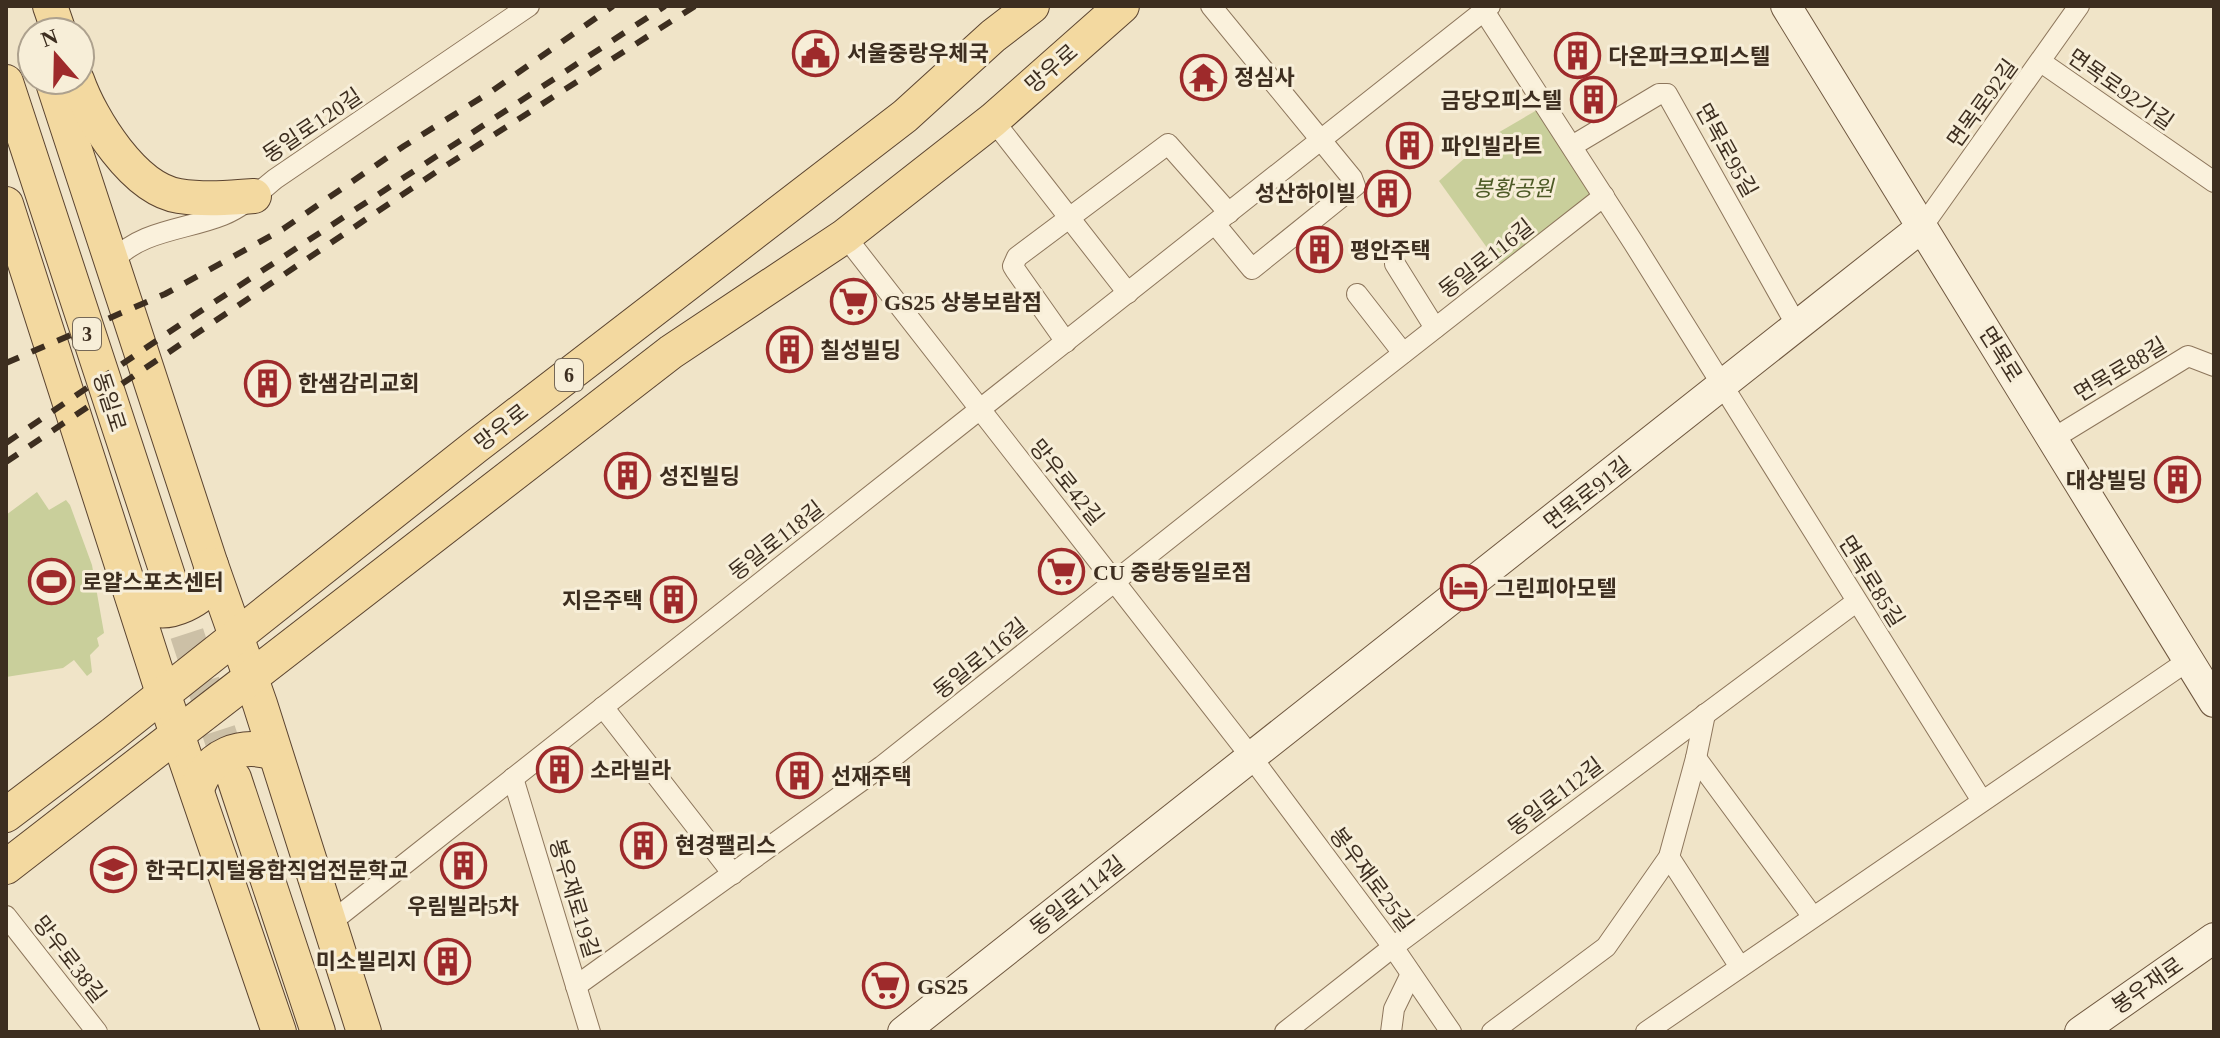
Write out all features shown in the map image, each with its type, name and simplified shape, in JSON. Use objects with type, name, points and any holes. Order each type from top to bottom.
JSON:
[{"type":"main road","name":"망우로","points":[[6,815],[274,608],[475,447],[905,116],[993,36],[1032,6]]},
{"type":"main road","name":"망우로","points":[[177,733],[671,352],[845,236],[993,120],[1122,6]]},
{"type":"main road","name":"동일로","points":[[6,82],[171,585]]},
{"type":"main road","points":[[57,96],[364,1032]]},
{"type":"main road","points":[[83,96],[115,149],[156,188],[177,196],[210,199],[254,196]]},
{"type":"main road","points":[[6,204],[163,693],[279,1032]]},
{"type":"main road","points":[[133,594],[150,608],[164,611],[175,608],[204,592],[210,580],[211,565]]},
{"type":"main road","points":[[6,867],[177,733]]},
{"type":"main road","points":[[197,789],[201,775],[221,757],[249,748],[274,753]]},
{"type":"main road","points":[[234,778],[318,1032]]},
{"type":"street","name":"동일로120길","points":[[113,261],[131,244],[220,216],[254,196],[529,6]]},
{"type":"street","points":[[1066,342],[1013,266],[1017,257],[1168,144],[1222,218],[1252,269],[1353,189],[1354,182],[1322,138],[1211,6]]},
{"type":"street","name":"면목로","points":[[1786,6],[2214,702]]},
{"type":"street","name":"면목로92길","points":[[1922,227],[2079,6]]},
{"type":"street","points":[[980,411],[1487,8],[1723,385]]},
{"type":"street","name":"면목로92가길","points":[[2041,62],[2214,182]]},
{"type":"street","name":"면목로95길","points":[[1572,146],[1659,94],[1667,94],[1797,326]]},
{"type":"street","points":[[993,120],[1128,293]]},
{"type":"street","name":"동일로116길","points":[[576,986],[882,766],[1604,196]]},
{"type":"street","name":"면목로91길","points":[[1252,758],[1922,227]]},
{"type":"street","name":"망우로42길","points":[[845,236],[1252,758]]},
{"type":"street","name":"동일로116길","points":[[1395,264],[1435,328]]},
{"type":"street","points":[[1357,294],[1403,353]]},
{"type":"street","name":"면목로88길","points":[[2054,438],[2188,356],[2214,366]]},
{"type":"street","name":"면목로85길","points":[[1723,385],[1982,801]]},
{"type":"street","name":"동일로118길","points":[[330,923],[980,411]]},
{"type":"street","name":"동일로112길","points":[[1285,1032],[1393,947],[1856,602]]},
{"type":"street","points":[[1646,1032],[2189,660]]},
{"type":"street","points":[[603,707],[733,874]]},
{"type":"street","points":[[1492,1032],[1606,947],[1669,857],[1705,714]]},
{"type":"street","name":"봉우재로25길","points":[[1252,758],[1393,947],[1451,1032]]},
{"type":"street","name":"동일로114길","points":[[903,1032],[1252,758]]},
{"type":"street","points":[[1696,758],[1813,917]]},
{"type":"street","name":"봉우재로19길","points":[[513,778],[590,1032]]},
{"type":"street","points":[[1669,857],[1740,967]]},
{"type":"street","name":"망우로38길","points":[[6,916],[97,1032]]},
{"type":"street","name":"봉우재로","points":[[2080,1032],[2214,938]]},
{"type":"street","points":[[1391,1032],[1394,1009],[1411,974]]},
{"type":"green space","name":"봉황공원","points":[[1537,110],[1595,195],[1502,264],[1498,263],[1439,181],[1484,141]]},
{"type":"green space","name":"로얄스포츠센터","points":[[37,492],[49,510],[66,500],[70,505],[92,565],[104,633],[97,638],[99,646],[90,655],[92,672],[87,676],[74,660],[63,668],[6,677],[6,515]]},
{"type":"tunnel","points":[[171,585],[234,778]]},
{"type":"railway","points":[[6,363],[165,294],[283,229],[404,146],[492,91],[613,6]]},
{"type":"railway","points":[[6,443],[181,324],[665,6]]},
{"type":"railway","points":[[6,462],[436,172],[695,6]]},
{"type":"place","name":"서울중랑우체국","points":[[816,53]]},
{"type":"place","name":"다온파크오피스텔","points":[[1577,56]]},
{"type":"place","name":"정심사","points":[[1203,77]]},
{"type":"place","name":"금당오피스텔","points":[[1593,100]]},
{"type":"place","name":"파인빌라트","points":[[1410,146]]},
{"type":"place","name":"성산하이빌","points":[[1387,193]]},
{"type":"place","name":"평안주택","points":[[1319,250]]},
{"type":"place","name":"GS25 상봉보람점","points":[[853,302]]},
{"type":"place","name":"칠성빌딩","points":[[789,350]]},
{"type":"place","name":"한샘감리교회","points":[[267,383]]},
{"type":"place","name":"성진빌딩","points":[[628,476]]},
{"type":"place","name":"대상빌딩","points":[[2178,480]]},
{"type":"place","name":"CU 중랑동일로점","points":[[1062,572]]},
{"type":"place","name":"로얄스포츠센터","points":[[51,582]]},
{"type":"place","name":"그린피아모텔","points":[[1464,588]]},
{"type":"place","name":"지은주택","points":[[674,600]]},
{"type":"place","name":"소라빌라","points":[[559,770]]},
{"type":"place","name":"선재주택","points":[[800,776]]},
{"type":"place","name":"현경팰리스","points":[[644,845]]},
{"type":"place","name":"우림빌라5차","points":[[463,865]]},
{"type":"place","name":"한국디지털융합직업전문학교","points":[[114,870]]},
{"type":"place","name":"미소빌리지","points":[[448,961]]},
{"type":"place","name":"GS25","points":[[886,986]]}]
